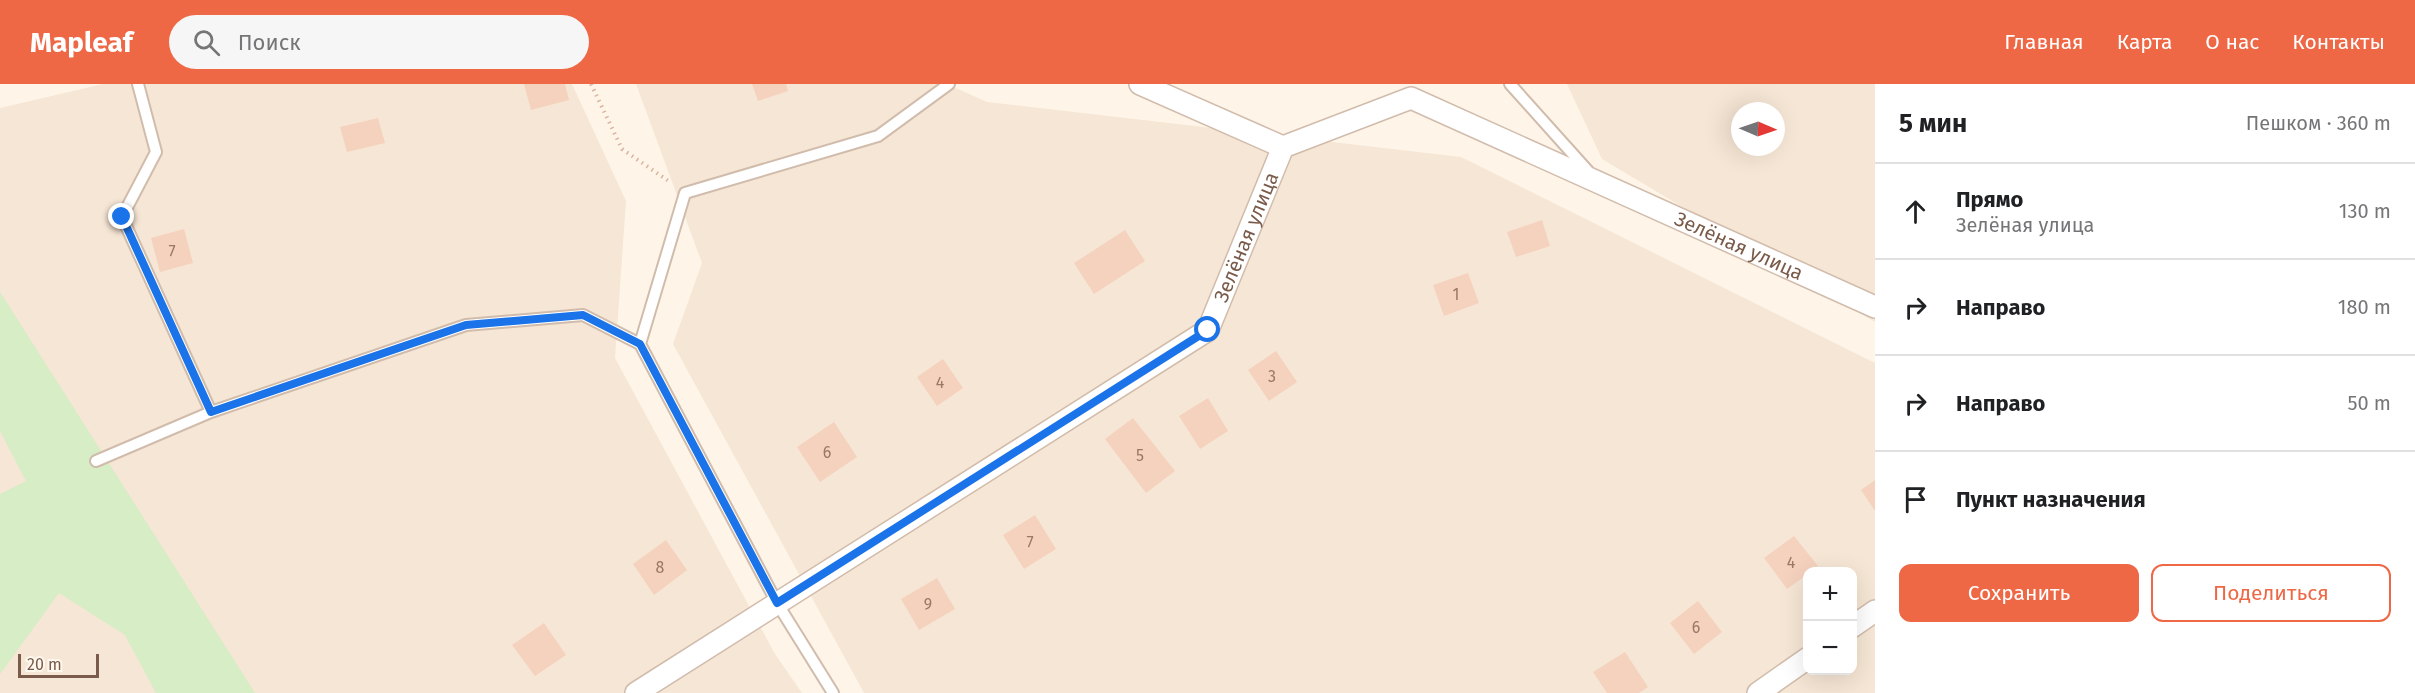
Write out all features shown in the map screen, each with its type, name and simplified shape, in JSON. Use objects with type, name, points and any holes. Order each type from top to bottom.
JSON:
[{"type":"street","points":[[1140,84],[1283,147]]},
{"type":"street","name":"Зелёная улица","points":[[636,693],[1208,330],[1283,147],[1411,98],[1875,307]]},
{"type":"street","points":[[1857,624],[1875,611]]},
{"type":"street","points":[[1758,693],[1803,662]]},
{"type":"lane","points":[[138,84],[156,152],[122,217],[211,412]]},
{"type":"lane","points":[[640,344],[685,193],[878,136],[950,84]]},
{"type":"lane","points":[[1510,84],[1596,181]]},
{"type":"lane","points":[[96,460],[211,412],[466,325],[583,315],[640,344],[777,603],[833,693]]},
{"type":"path","points":[[591,84],[622,149],[685,193]]},
{"type":"shaded area","points":[[103,84],[572,84],[626,201],[615,358],[775,654],[802,693],[0,693],[0,108]]},
{"type":"shaded area","points":[[636,84],[947,84],[987,102],[1461,157],[1875,363],[1875,693],[864,693],[673,344],[702,263]]},
{"type":"shaded area","points":[[1567,84],[1875,84],[1875,322],[1602,159]]},
{"type":"green space","points":[[0,292],[255,693],[156,693],[125,635],[59,593],[0,674],[0,494],[26,481],[0,431]]},
{"type":"building","points":[[524,84],[565,84],[569,100],[531,110]]},
{"type":"building","points":[[752,84],[786,84],[788,91],[758,101]]},
{"type":"building","points":[[378,118],[385,143],[347,152],[340,127]]},
{"type":"building","points":[[1542,220],[1550,246],[1516,257],[1507,232]]},
{"type":"building","points":[[184,229],[193,263],[160,272],[151,238]]},
{"type":"building","points":[[1125,230],[1145,261],[1094,294],[1074,263]]},
{"type":"building","points":[[1468,273],[1479,303],[1444,316],[1433,285]]},
{"type":"building","points":[[1276,351],[1297,382],[1269,401],[1248,370]]},
{"type":"building","points":[[943,359],[963,388],[937,406],[917,377]]},
{"type":"building","points":[[1208,398],[1228,431],[1200,449],[1179,416]]},
{"type":"building","points":[[1133,418],[1175,471],[1146,493],[1105,439]]},
{"type":"building","points":[[834,422],[857,457],[820,482],[797,447]]},
{"type":"building","points":[[1875,480],[1875,511],[1861,490]]},
{"type":"building","points":[[1035,515],[1056,549],[1024,569],[1003,535]]},
{"type":"building","points":[[1794,536],[1818,566],[1803,567],[1803,578],[1787,589],[1764,558]]},
{"type":"building","points":[[666,540],[687,570],[654,595],[633,564]]},
{"type":"building","points":[[937,578],[955,609],[919,630],[901,599]]},
{"type":"building","points":[[1698,601],[1722,632],[1694,654],[1670,623]]},
{"type":"building","points":[[544,623],[566,655],[535,676],[512,645]]},
{"type":"building","points":[[1625,652],[1648,687],[1639,693],[1607,693],[1593,672]]},
{"type":"route","points":[[122,217],[211,412],[466,325],[583,315],[640,344],[777,603],[1208,330]]}]
